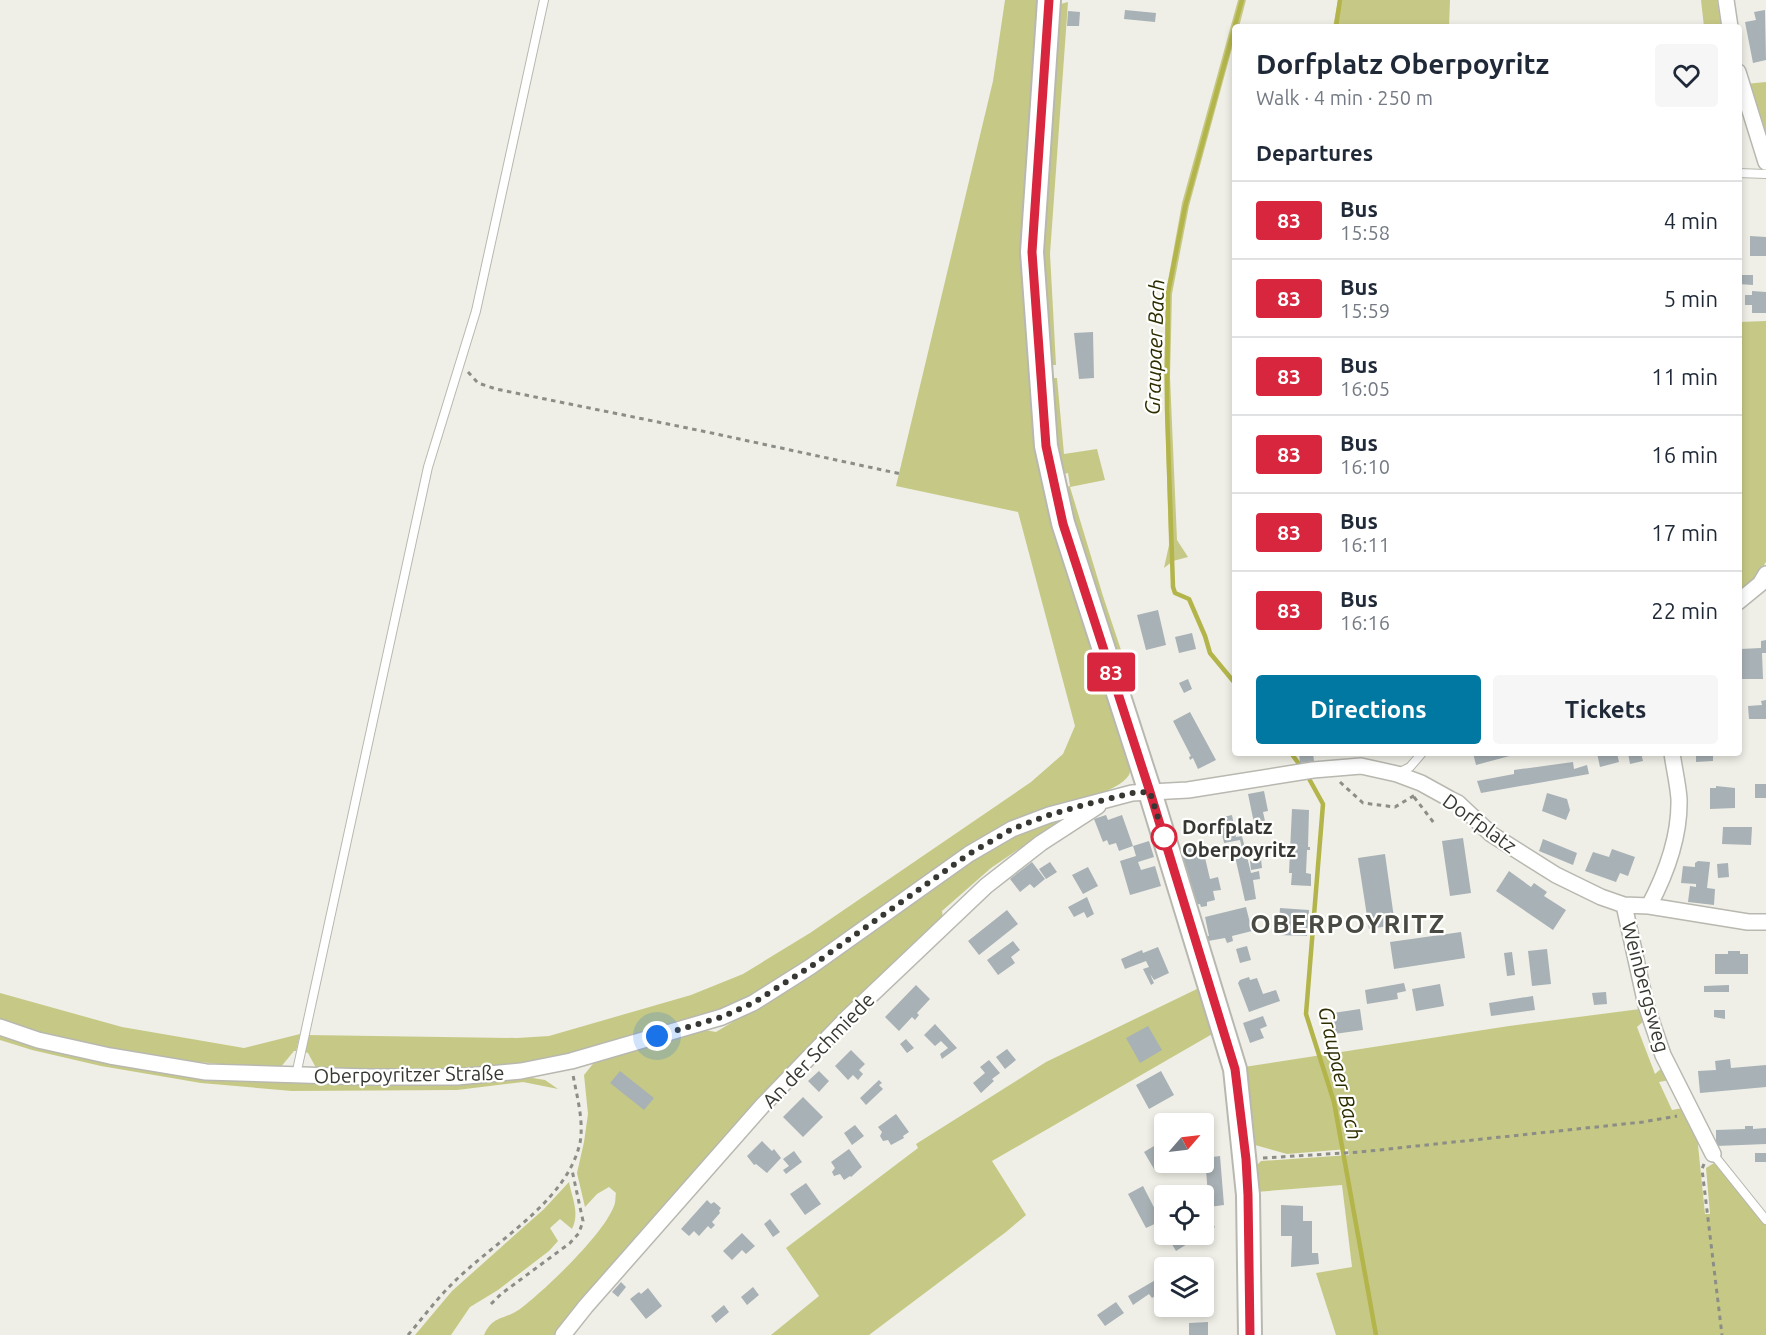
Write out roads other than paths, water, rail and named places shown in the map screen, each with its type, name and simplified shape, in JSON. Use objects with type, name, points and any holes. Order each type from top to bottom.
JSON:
[{"type":"main road","points":[[1049,0],[1032,252],[1046,446],[1063,524],[1150,792],[1235,1069],[1246,1159],[1250,1335]]},
{"type":"street","points":[[1726,0],[1730,24]]},
{"type":"street","points":[[1742,85],[1766,162]]},
{"type":"street","points":[[1742,599],[1764,581]]},
{"type":"street","name":"Weinbergsweg","points":[[1648,906],[1663,880],[1673,847],[1679,801],[1672,756]]},
{"type":"street","name":"Dorfplatz","points":[[1150,792],[1188,790],[1296,772],[1362,766],[1397,774],[1421,783],[1458,803],[1491,834],[1556,875],[1601,897],[1624,905],[1648,906],[1748,922],[1766,922]]},
{"type":"street","name":"Oberpoyritzer Straße","points":[[0,1028],[38,1040],[110,1056],[195,1070],[296,1075],[457,1077],[521,1071],[571,1061],[722,1017],[753,1003],[810,967],[969,854],[1012,829],[1049,815],[1132,793],[1150,792]]},
{"type":"street","name":"An der Schmiede","points":[[563,1335],[763,1105],[847,1018],[986,886],[1041,843],[1106,801]]},
{"type":"street","name":"Weinbergsweg","points":[[1624,905],[1646,1005],[1663,1055],[1711,1152]]},
{"type":"lane","points":[[296,1075],[428,467],[476,311],[544,0]]},
{"type":"lane","points":[[1742,173],[1766,174]]},
{"type":"lane","points":[[1397,774],[1410,767],[1419,756]]},
{"type":"lane","name":"Weinbergsweg","points":[[1711,1152],[1766,1220]]},
{"type":"waterway","name":"Graupaer Bach","points":[[1235,24],[1242,0]]},
{"type":"waterway","points":[[1336,24],[1340,0]]},
{"type":"waterway","name":"Graupaer Bach","points":[[1232,36],[1185,207],[1168,293],[1167,409],[1173,587],[1175,593],[1189,599],[1210,653],[1232,680]]},
{"type":"waterway","name":"Graupaer Bach","points":[[1293,756],[1302,768]]},
{"type":"waterway","name":"Graupaer Bach","points":[[1307,775],[1323,804],[1306,1014],[1334,1102],[1376,1335]]},
{"type":"place","name":"Dorfplatz Oberpoyritz","points":[[1164,837]]},
{"type":"district","name":"OBERPOYRITZ","points":[[1348,923]]}]
